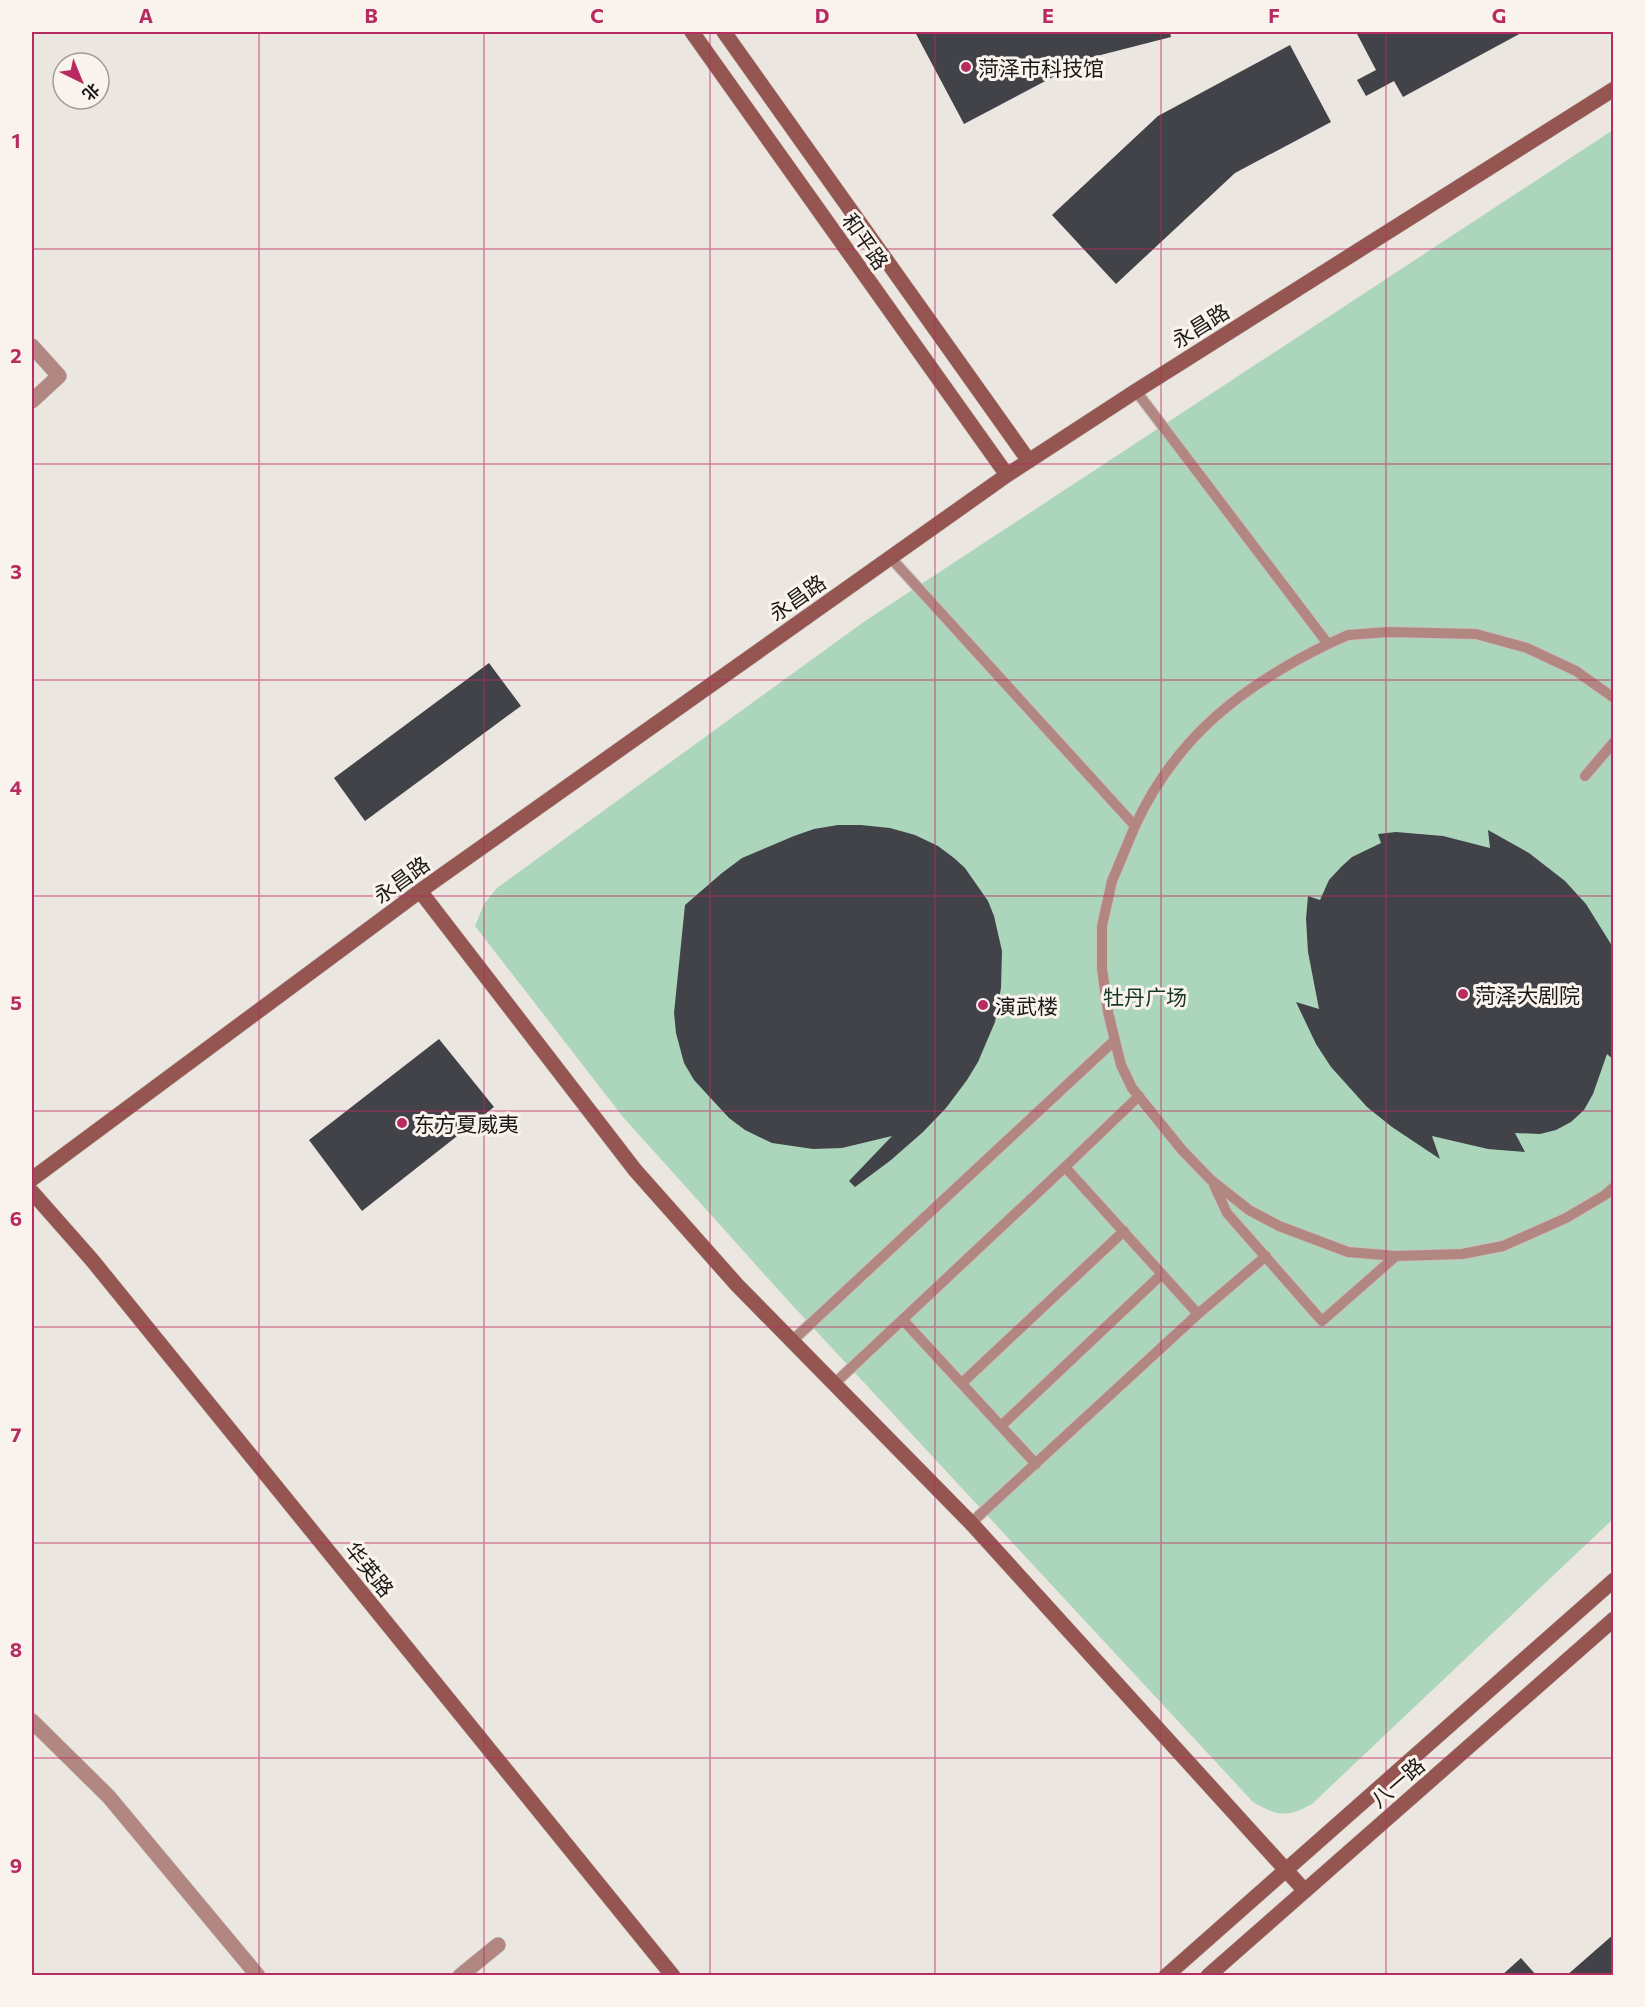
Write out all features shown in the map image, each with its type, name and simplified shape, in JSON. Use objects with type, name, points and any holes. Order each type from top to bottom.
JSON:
[{"type":"main road","name":"和平路","points":[[692,32],[1007,475]]},
{"type":"main road","name":"和平路","points":[[724,32],[1029,461]]},
{"type":"main road","name":"永昌路","points":[[32,1179],[420,891],[1007,475],[1614,89]]},
{"type":"main road","points":[[420,891],[635,1170],[737,1285],[971,1523],[1305,1890]]},
{"type":"main road","name":"华英路","points":[[32,1192],[92,1260],[673,1976]]},
{"type":"main road","points":[[1166,1976],[1614,1580]]},
{"type":"main road","name":"八一路","points":[[1208,1976],[1614,1619]]},
{"type":"street","points":[[32,346],[59,376],[32,402]]},
{"type":"street","points":[[32,1721],[109,1797],[258,1976]]},
{"type":"street","points":[[460,1976],[498,1945]]},
{"type":"lane","points":[[1136,391],[1328,644]]},
{"type":"lane","points":[[890,557],[1135,826]]},
{"type":"lane","points":[[1614,698],[1576,671],[1527,648],[1476,634],[1388,632],[1348,635],[1260,681],[1221,711],[1194,736],[1148,799],[1112,881],[1102,926],[1102,969],[1108,1012],[1121,1065],[1139,1096],[1182,1150],[1211,1180],[1249,1210],[1279,1226],[1348,1252],[1396,1256],[1461,1254],[1503,1246],[1566,1218],[1605,1195],[1614,1187]]},
{"type":"lane","points":[[1585,776],[1614,742]]},
{"type":"lane","points":[[793,1340],[1115,1040]]},
{"type":"lane","points":[[835,1383],[1139,1096]]},
{"type":"lane","points":[[1065,1167],[1198,1314]]},
{"type":"lane","points":[[1211,1180],[1227,1213],[1322,1321],[1396,1256]]},
{"type":"lane","points":[[962,1383],[1124,1231]]},
{"type":"lane","points":[[971,1523],[1198,1314],[1266,1256]]},
{"type":"lane","points":[[1001,1426],[1162,1274]]},
{"type":"lane","points":[[903,1320],[1036,1464]]},
{"type":"green space","name":"牡丹广场","points":[[1613,130],[1613,1519],[1312,1804],[1296,1812],[1282,1814],[1253,1802],[792,1305],[623,1117],[475,926],[484,904],[497,888],[865,621]]},
{"type":"building","points":[[915,32],[1170,32],[1171,37],[1089,58],[964,124]]},
{"type":"building","points":[[1356,32],[1523,32],[1403,97],[1394,81],[1366,96],[1357,80],[1376,70]]},
{"type":"building","points":[[1290,45],[1331,122],[1235,173],[1116,284],[1052,215],[1158,116]]},
{"type":"building","points":[[489,663],[521,706],[365,821],[334,778]]},
{"type":"building","points":[[838,825],[890,828],[915,835],[938,846],[954,858],[965,868],[988,901],[1002,951],[1001,988],[995,1022],[978,1062],[967,1080],[946,1108],[923,1132],[855,1187],[849,1181],[892,1136],[842,1148],[813,1149],[772,1143],[745,1130],[729,1118],[694,1080],[684,1063],[676,1033],[674,1013],[685,905],[742,858],[814,829]]},
{"type":"building","name":"菏泽大剧院","points":[[1488,830],[1529,853],[1565,881],[1586,904],[1614,949],[1614,976],[1611,975],[1614,1060],[1607,1054],[1593,1094],[1584,1110],[1571,1122],[1556,1130],[1540,1134],[1515,1133],[1525,1152],[1488,1149],[1432,1136],[1440,1159],[1367,1107],[1331,1067],[1316,1044],[1296,1002],[1319,1009],[1308,952],[1306,919],[1308,896],[1320,900],[1329,880],[1341,867],[1352,857],[1381,843],[1378,834],[1396,832],[1443,836],[1490,848]]},
{"type":"building","name":"东方夏威夷","points":[[439,1039],[494,1107],[362,1211],[309,1140]]},
{"type":"building","points":[[1614,1934],[1614,1976],[1566,1976]]},
{"type":"building","points":[[1521,1958],[1537,1976],[1501,1976]]},
{"type":"place","name":"菏泽市科技馆","points":[[966,67]]},
{"type":"place","name":"菏泽大剧院","points":[[1463,994]]},
{"type":"place","name":"演武楼","points":[[983,1005]]},
{"type":"place","name":"东方夏威夷","points":[[402,1123]]}]
